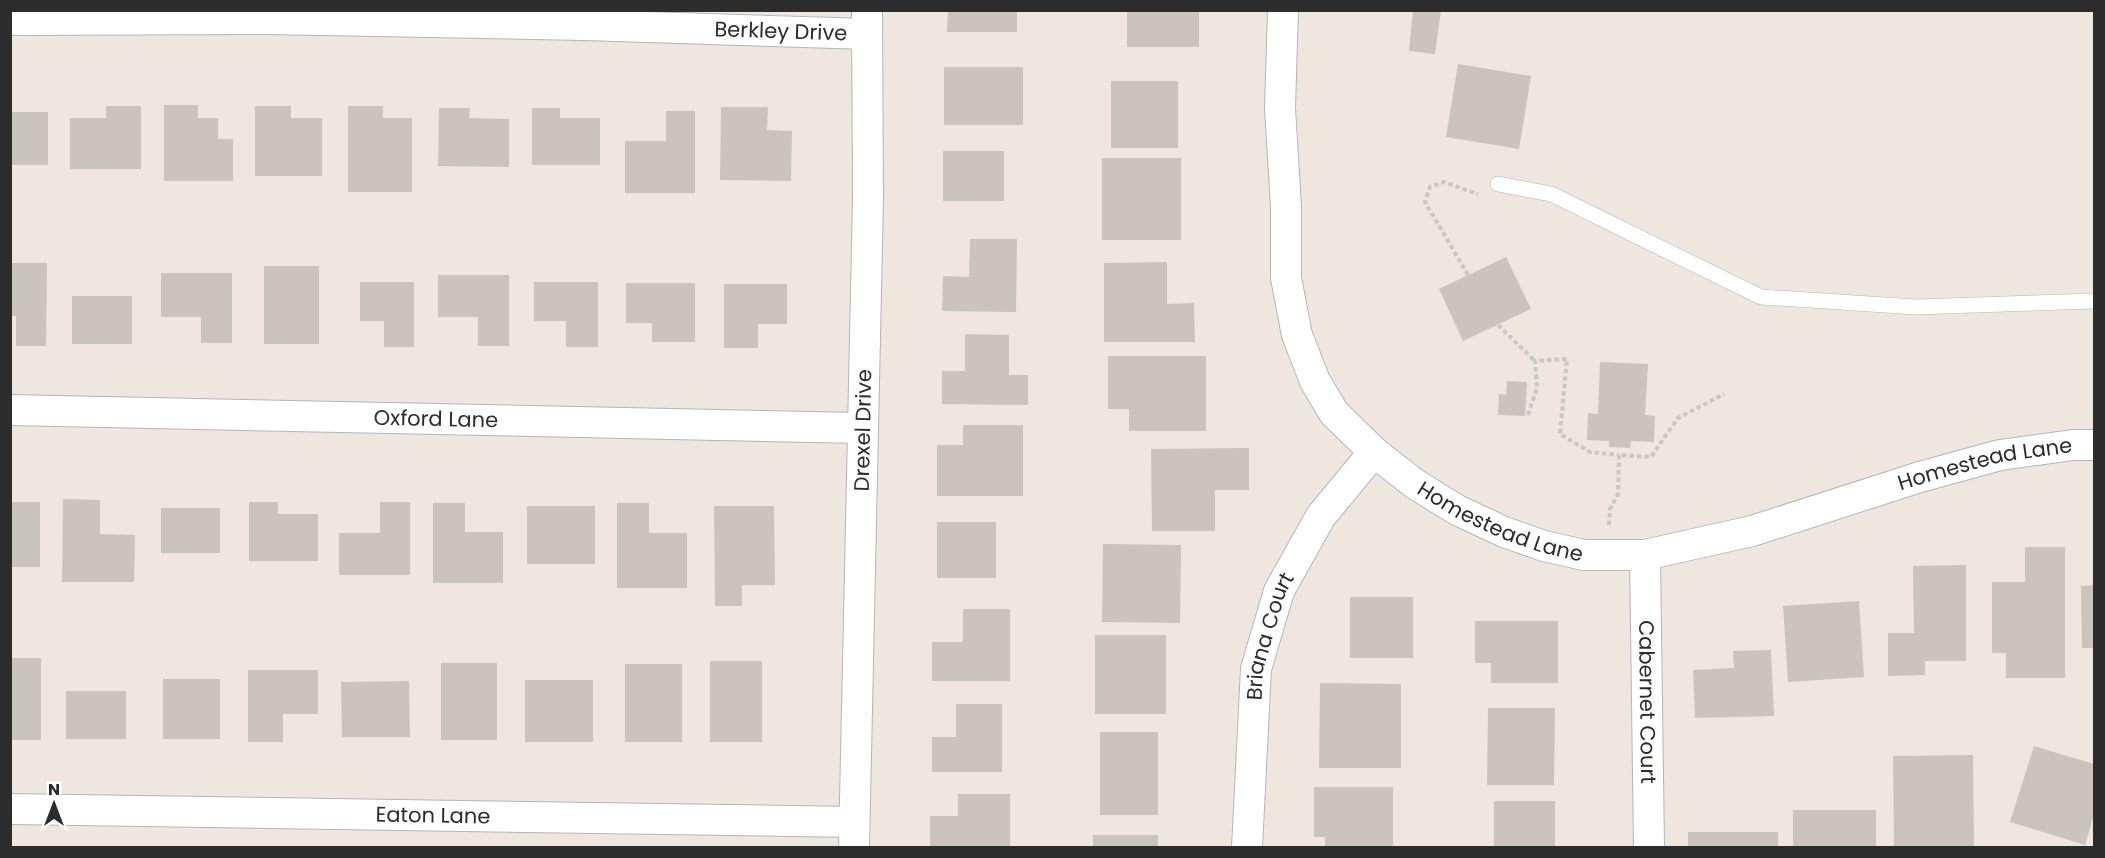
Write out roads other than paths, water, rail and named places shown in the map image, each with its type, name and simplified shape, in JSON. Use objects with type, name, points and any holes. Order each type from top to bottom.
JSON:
[{"type":"street","name":"Homestead Lane","points":[[1283,10],[1280,108],[1286,207],[1286,279],[1297,335],[1315,381],[1334,413],[1374,452],[1415,484],[1448,505],[1504,532],[1554,548],[1584,555],[1645,555],[1752,531],[1920,477],[2000,455],[2073,445],[2094,445]]},
{"type":"street","name":"Berkley Drive","points":[[10,20],[278,19],[573,25],[867,22]]},
{"type":"street","name":"Drexel Drive","points":[[854,835],[868,198],[867,22]]},
{"type":"street","name":"Oxford Lane","points":[[10,410],[862,428]]},
{"type":"street","name":"Briana Court","points":[[1247,848],[1256,669],[1279,591],[1321,516],[1374,452]]},
{"type":"street","name":"Cabernet Court","points":[[1645,555],[1648,848]]},
{"type":"street","name":"Eaton Lane","points":[[10,809],[854,835]]},
{"type":"lane","points":[[1498,184],[1551,194],[1761,297],[1916,307],[2094,301]]}]
